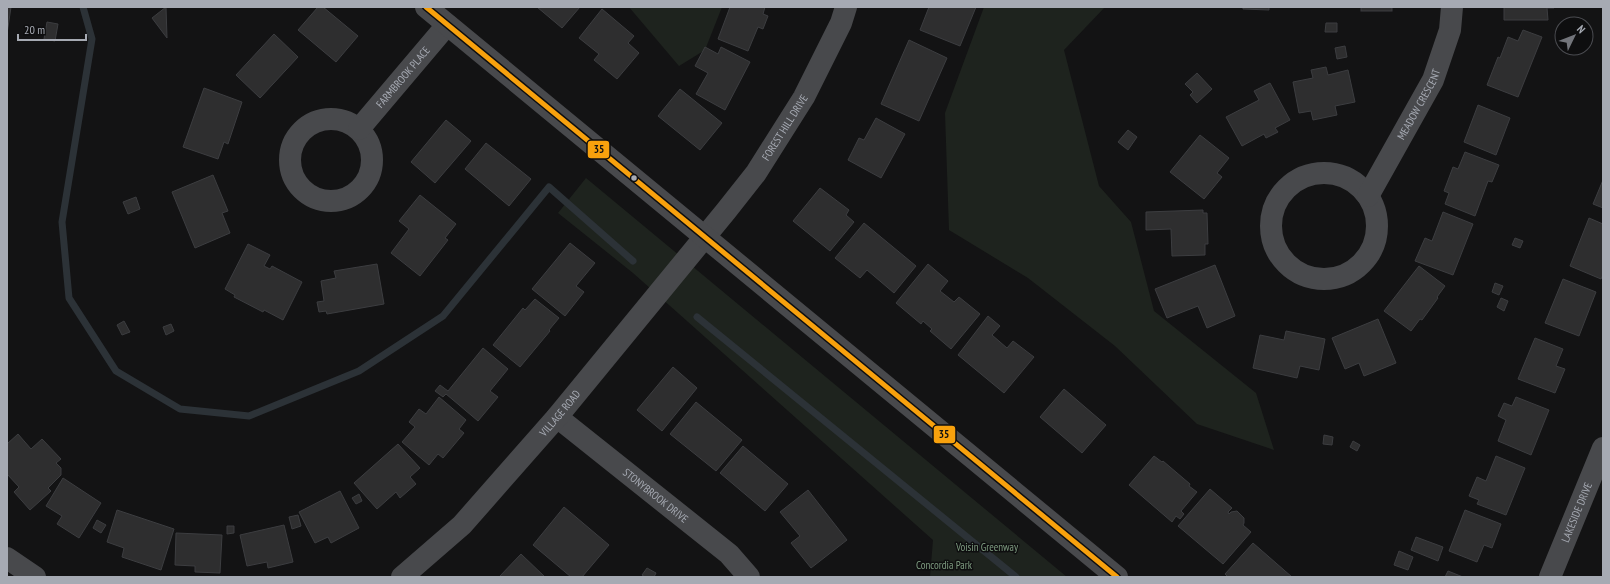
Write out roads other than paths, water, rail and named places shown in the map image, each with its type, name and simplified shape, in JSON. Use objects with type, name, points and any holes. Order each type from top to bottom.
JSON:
[{"type":"street","points":[[426,7],[1117,577]]},
{"type":"street","name":"FOREST HILL DRIVE","points":[[705,237],[756,173],[804,97],[841,23],[846,7]]},
{"type":"street","name":"MEADOW CRESCENT","points":[[1368,196],[1433,80],[1450,30],[1452,7]]},
{"type":"street","name":"FARMBROOK PLACE","points":[[359,129],[447,25]]},
{"type":"street","points":[[1328,173],[1354,182],[1368,196],[1373,205],[1377,223],[1375,242],[1366,259],[1352,271],[1334,279],[1316,279],[1293,270],[1280,257],[1272,240],[1270,223],[1274,206],[1281,194],[1294,181],[1310,174],[1328,173]]},
{"type":"street","name":"VILLAGE ROAD","points":[[402,577],[462,525],[558,417],[705,237]]},
{"type":"street","name":"STONYBROOK DRIVE","points":[[558,417],[729,554],[750,577]]},
{"type":"street","name":"LAKESIDE DRIVE","points":[[1550,577],[1603,448]]},
{"type":"street","points":[[7,558],[34,577]]},
{"type":"waterway","points":[[83,7],[92,39],[62,222],[69,298],[116,371],[180,409],[249,416],[359,371],[443,316],[549,187],[633,261]]},
{"type":"waterway","points":[[697,317],[1016,577]]},
{"type":"park label","name":"Voisin Greenway","points":[[987,547]]},
{"type":"park label","name":"Concordia Park","points":[[944,565]]}]
